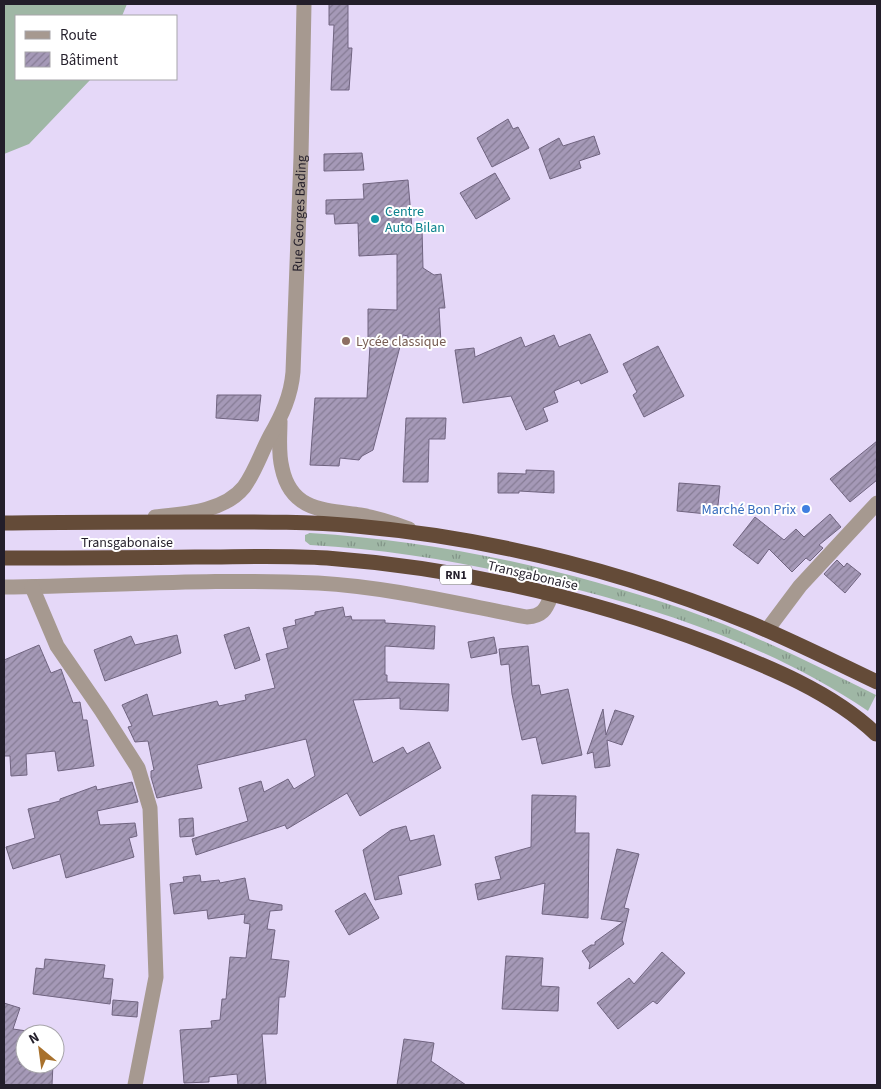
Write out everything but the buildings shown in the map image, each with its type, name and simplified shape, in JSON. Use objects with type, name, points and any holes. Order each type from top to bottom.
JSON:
[{"type":"highway","name":"Transgabonaise","points":[[4,523],[111,521],[328,523],[418,533],[566,562],[622,577],[688,599],[767,630],[877,682]]},
{"type":"highway","name":"Transgabonaise","points":[[4,558],[258,556],[325,558],[383,563],[478,579],[607,610],[678,632],[736,654],[817,692],[862,721],[877,738]]},
{"type":"street","name":"Rue Georges Bading","points":[[280,421],[292,386],[293,372],[304,4]]},
{"type":"street","points":[[111,521],[198,511],[228,500],[244,487],[280,421]]},
{"type":"street","points":[[280,421],[282,468],[286,483],[293,493],[304,502],[315,508],[335,513],[384,520],[418,533]]},
{"type":"street","points":[[767,630],[800,586],[877,503]]},
{"type":"street","points":[[4,587],[201,582],[319,584],[374,589],[527,617],[536,617],[545,611],[552,596]]},
{"type":"street","points":[[32,587],[57,646],[138,768],[150,808],[156,977],[135,1085]]},
{"type":"green space","points":[[4,4],[127,4],[122,15],[15,15],[15,80],[90,80],[29,144],[4,154]]},
{"type":"green space","points":[[310,533],[405,542],[452,550],[545,569],[592,581],[683,609],[732,628],[781,649],[876,695],[868,711],[800,671],[729,638],[617,600],[512,574],[446,561],[344,547],[310,545],[305,541],[305,535]]},
{"type":"place","name":"Centre Auto Bilan","points":[[375,219]]},
{"type":"place","name":"Lycée classique","points":[[346,341]]},
{"type":"place","name":"Marché Bon Prix","points":[[806,509]]}]
